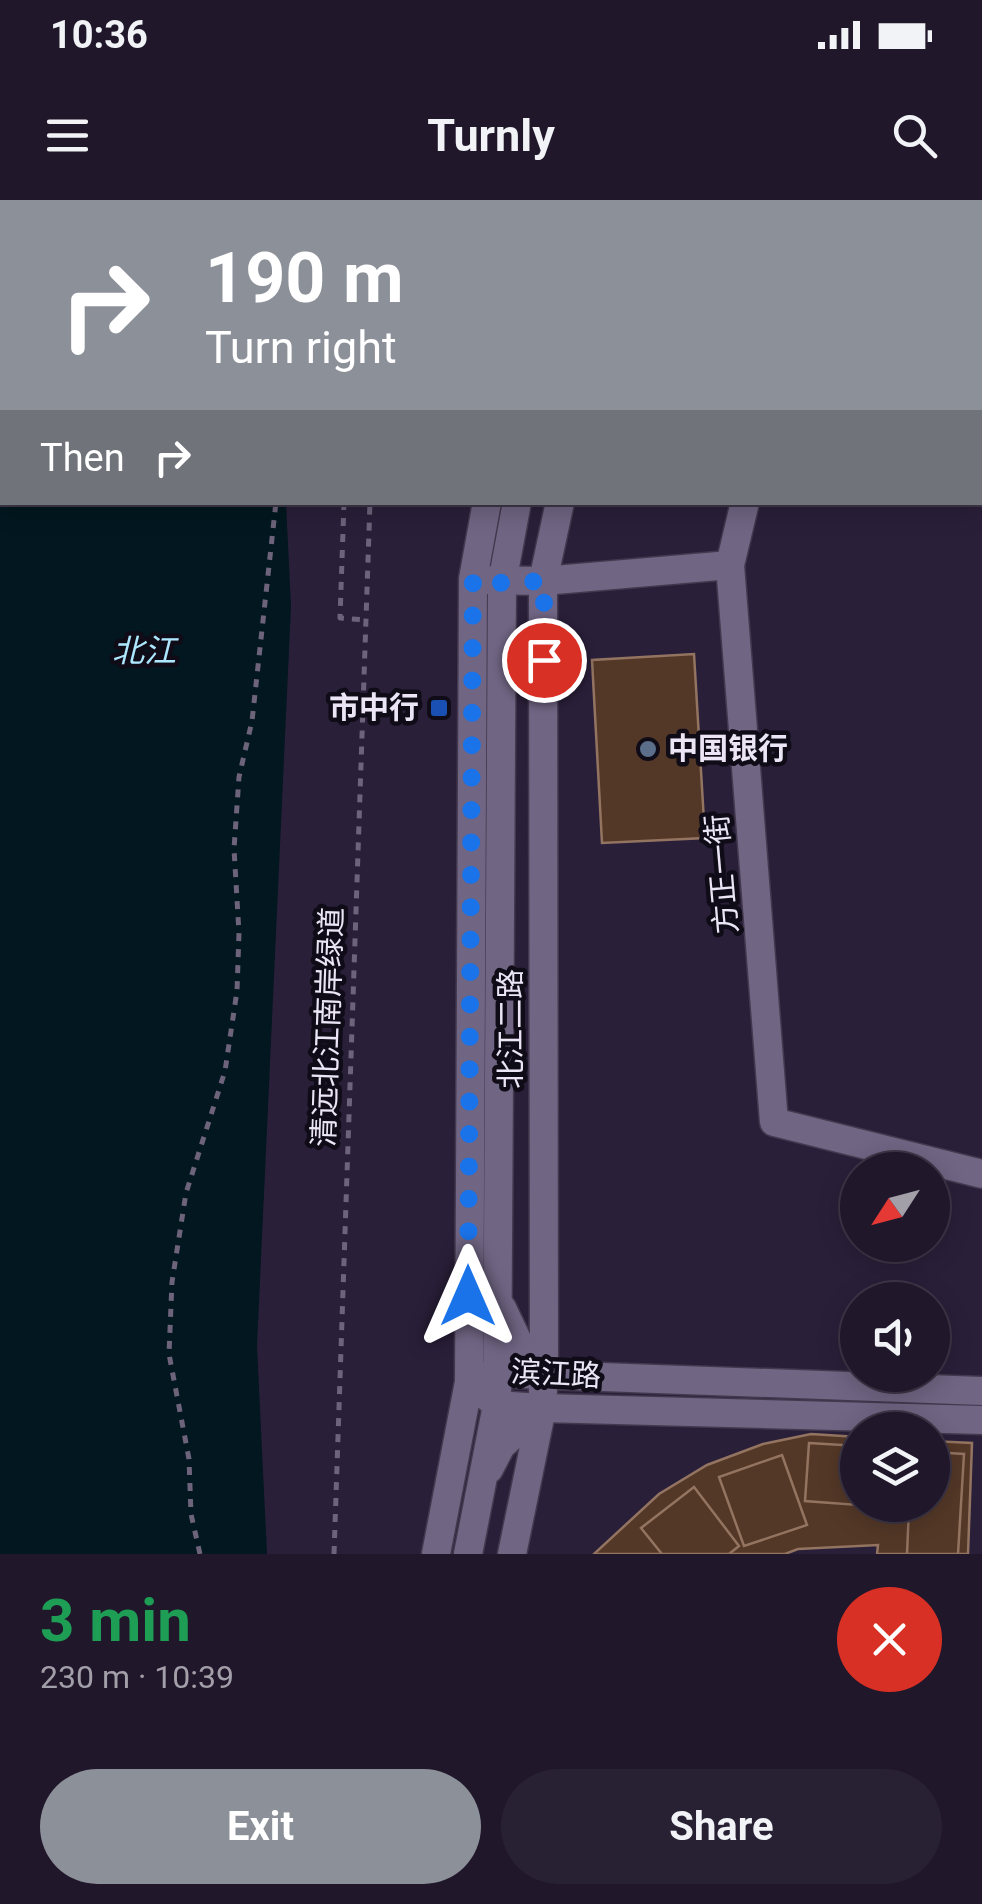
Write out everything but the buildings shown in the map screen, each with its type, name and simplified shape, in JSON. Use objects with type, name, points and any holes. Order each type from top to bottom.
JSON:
[{"type":"main road","name":"北江二路","points":[[436,1554],[469,1382],[473,579],[486,505]]},
{"type":"main road","name":"北江二路","points":[[468,1554],[496,1404],[502,583],[516,505]]},
{"type":"main road","name":"北江二路","points":[[512,1554],[542,1408],[544,1374],[544,581],[559,505]]},
{"type":"main road","name":"方正一街","points":[[744,505],[730,564],[774,1122],[982,1174]]},
{"type":"main road","points":[[473,579],[502,583],[544,581],[730,564]]},
{"type":"main road","points":[[497,1298],[522,1350],[544,1374]]},
{"type":"main road","name":"滨江路","points":[[469,1382],[497,1373],[982,1392]]},
{"type":"main road","name":"滨江路","points":[[469,1382],[496,1404],[542,1408],[982,1420]]},
{"type":"main road","points":[[481,1483],[501,1446],[542,1408]]},
{"type":"path","points":[[200,1554],[191,1514],[189,1459],[169,1354],[172,1282],[186,1193],[225,1070],[237,990],[239,933],[234,850],[238,795],[252,721],[276,505]]},
{"type":"path","points":[[344,505],[340,618],[366,620]]},
{"type":"path","name":"清远北江南岸绿道","points":[[334,1554],[370,505]]},
{"type":"water","name":"北江","points":[[0,505],[286,505],[291,606],[257,1346],[267,1554],[0,1554]]},
{"type":"place","name":"市中行","points":[[439,708]]},
{"type":"place","name":"中国银行","points":[[648,749]]},
{"type":"route","points":[[468,1296],[473,579],[502,583],[544,581],[544,660]]}]
